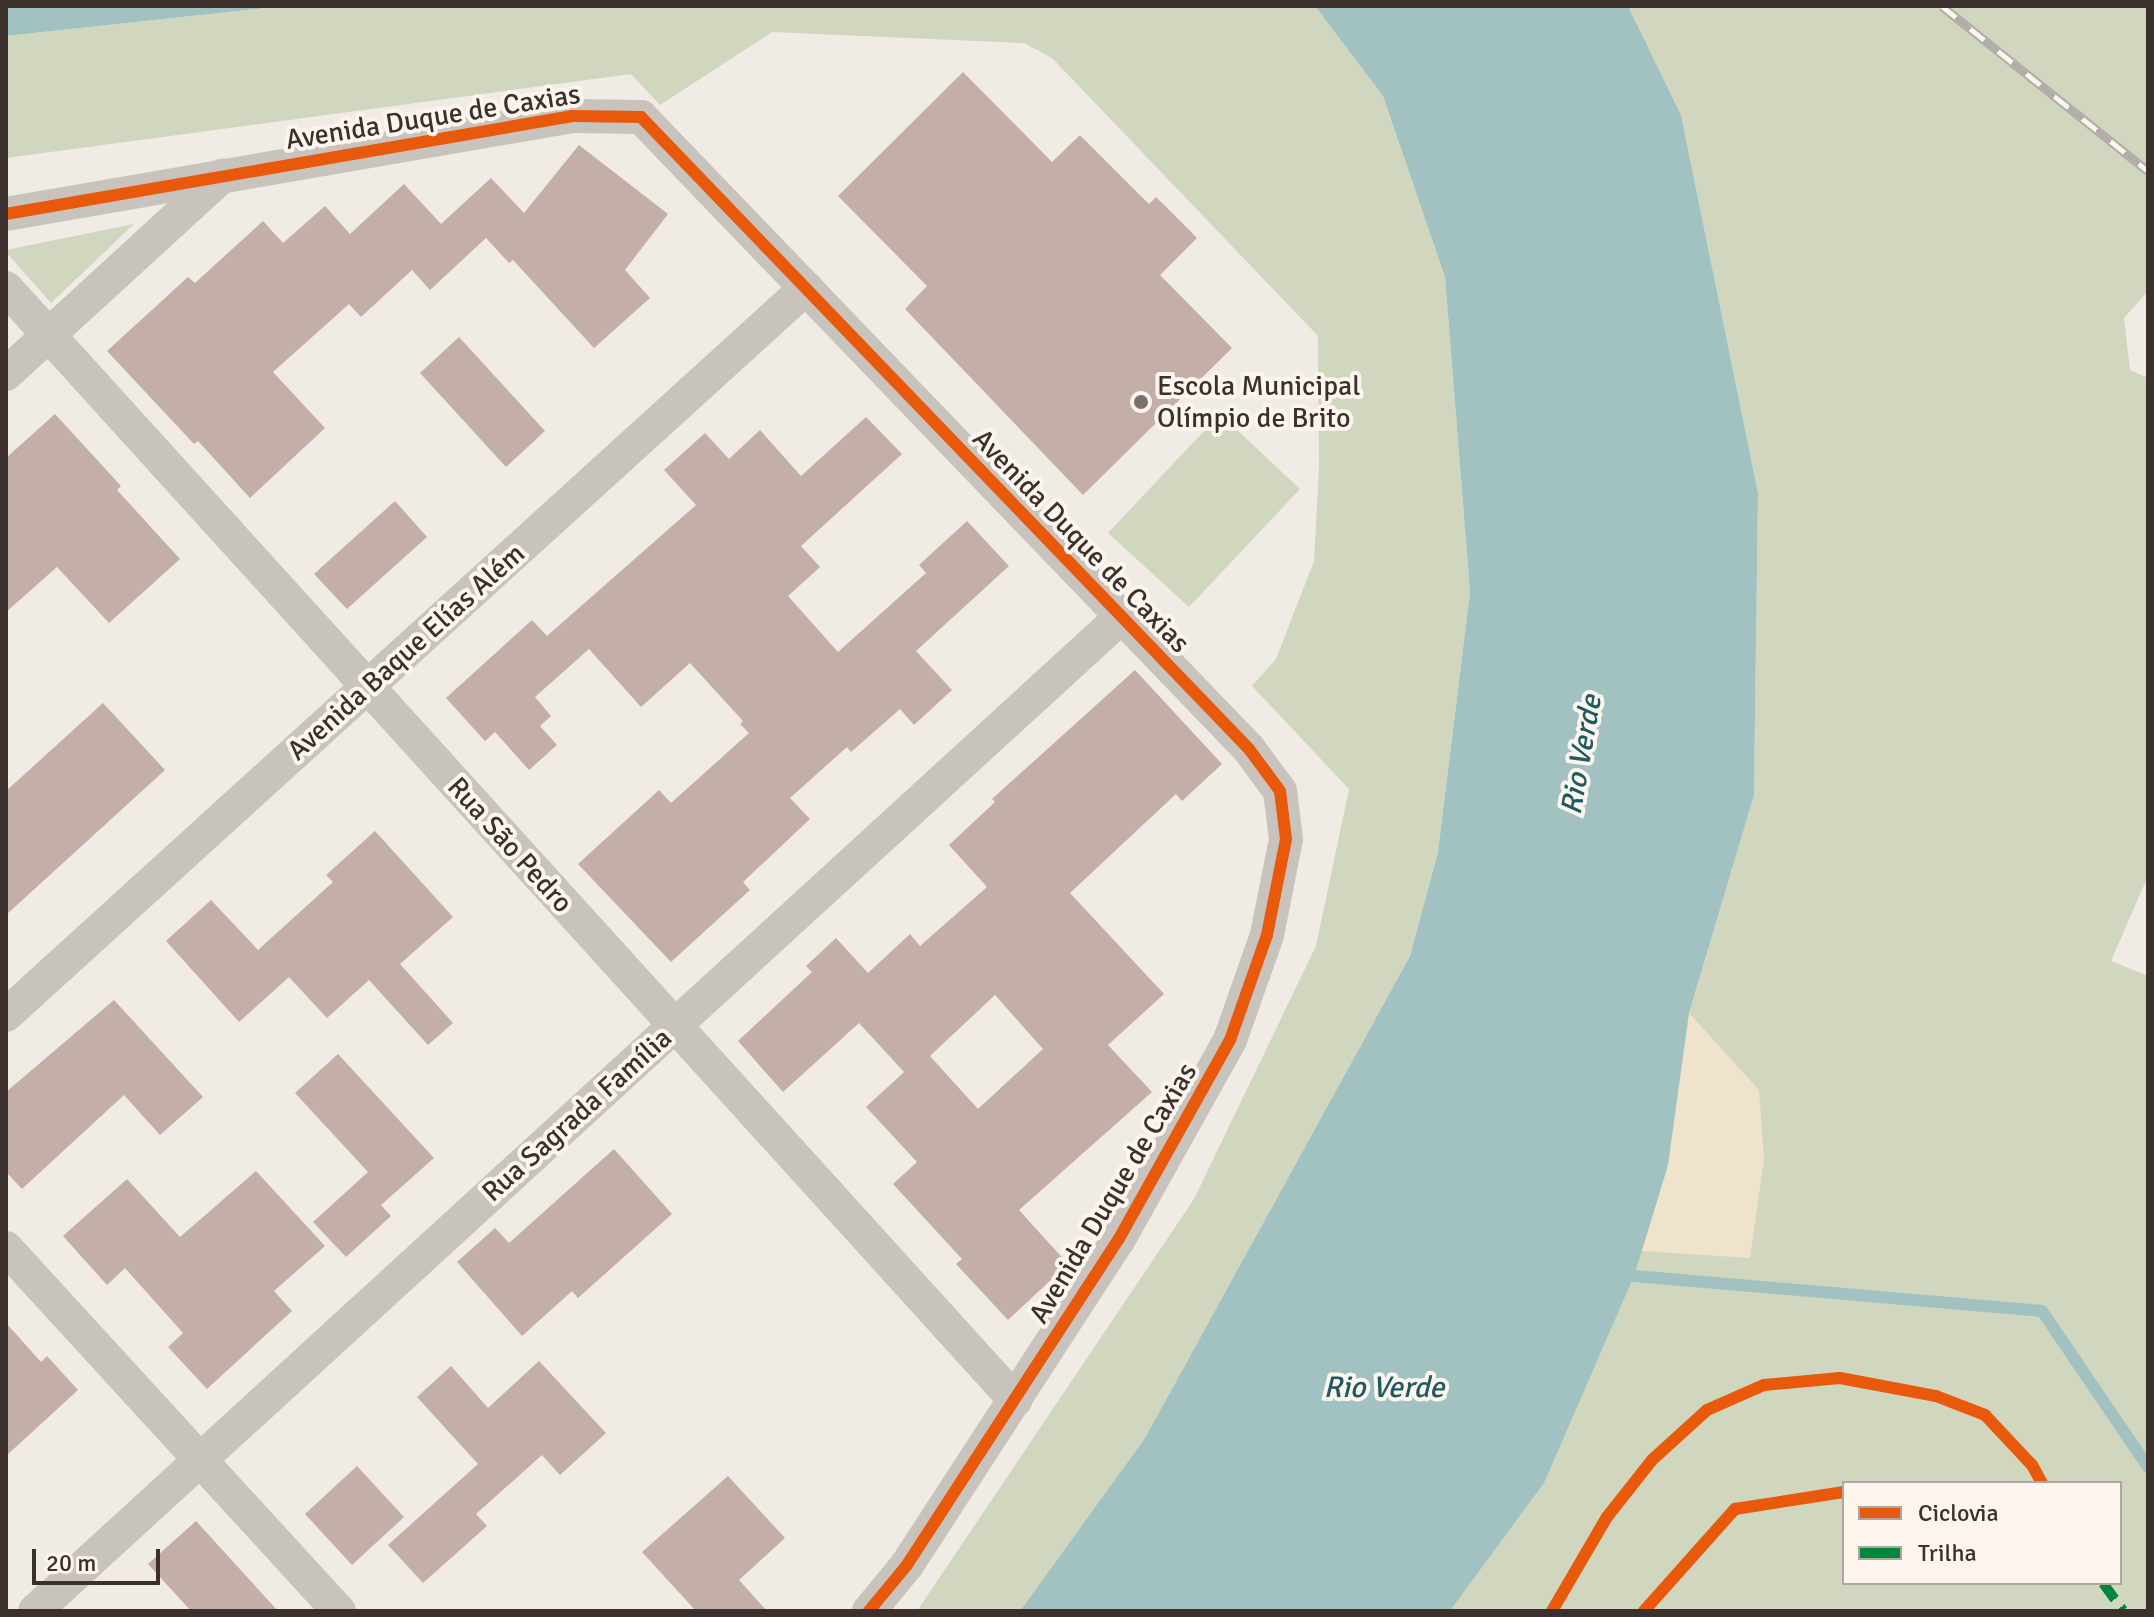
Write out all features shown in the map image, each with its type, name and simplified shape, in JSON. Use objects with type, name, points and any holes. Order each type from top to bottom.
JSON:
[{"type":"street","name":"Avenida Duque de Caxias","points":[[6,214],[573,116],[641,117],[1249,749],[1280,791],[1286,839],[1267,935],[1230,1040],[1118,1240],[907,1565],[869,1611]]},
{"type":"street","points":[[6,374],[223,175]]},
{"type":"street","name":"Rua São Pedro","points":[[6,288],[1015,1400]]},
{"type":"street","name":"Avenida Baque Elías Além","points":[[6,1015],[806,288]]},
{"type":"street","name":"Rua Sagrada Família","points":[[35,1611],[1120,618]]},
{"type":"street","points":[[6,1248],[339,1611]]},
{"type":"green space","points":[[283,6],[1315,6],[1383,96],[1445,277],[1470,592],[1438,852],[1410,956],[1145,1438],[1020,1611],[917,1611],[1194,1199],[1316,946],[1349,789],[1252,686],[1276,659],[1314,561],[1319,467],[1318,336],[1052,58],[1024,43],[772,32],[660,105],[631,74],[6,158],[6,36]]},
{"type":"green space","points":[[1628,6],[2148,6],[2148,291],[2124,318],[2130,370],[2148,378],[2148,876],[2111,961],[2148,976],[2148,1611],[1450,1611],[1544,1483],[1668,1165],[1689,1013],[1754,795],[1758,493],[1681,115]]},
{"type":"green space","points":[[134,224],[51,303],[6,252],[6,250]]},
{"type":"green space","points":[[1220,414],[1300,489],[1189,607],[1108,533]]},
{"type":"sand","points":[[1689,1013],[1759,1090],[1764,1159],[1750,1258],[1642,1251],[1668,1165]]},
{"type":"water","points":[[6,6],[283,6],[6,36]]},
{"type":"water","name":"Rio Verde","points":[[1315,6],[1628,6],[1681,115],[1758,493],[1754,795],[1689,1013],[1668,1165],[1634,1276],[1544,1483],[1450,1611],[1020,1611],[1145,1438],[1410,956],[1438,852],[1470,592],[1445,277],[1383,96]]},
{"type":"building","points":[[963,72],[1052,162],[1080,135],[1149,204],[1156,197],[1197,238],[1160,275],[1232,348],[1083,495],[905,309],[927,286],[838,196]]},
{"type":"building","points":[[579,145],[668,214],[625,270],[650,298],[594,348],[513,260],[509,263],[486,238],[430,290],[412,270],[361,317],[349,304],[273,372],[325,428],[250,498],[198,441],[194,444],[107,351],[188,277],[195,283],[263,221],[283,243],[325,206],[350,234],[404,184],[441,224],[491,178],[524,213]]},
{"type":"building","points":[[459,337],[545,431],[506,467],[420,373]]},
{"type":"building","points":[[55,414],[121,486],[117,490],[180,559],[109,623],[57,567],[6,612],[6,458]]},
{"type":"building","points":[[866,417],[902,454],[801,546],[820,567],[788,596],[838,652],[926,573],[919,565],[967,521],[1009,566],[916,651],[952,690],[914,725],[900,709],[851,752],[847,747],[790,798],[810,819],[743,882],[750,890],[671,962],[578,864],[659,790],[671,803],[749,733],[740,724],[743,721],[690,663],[641,707],[589,649],[535,697],[551,716],[540,726],[557,745],[529,770],[495,732],[485,741],[446,698],[532,620],[547,636],[696,505],[664,470],[705,433],[729,459],[760,430],[801,476]]},
{"type":"building","points":[[395,501],[427,537],[347,609],[314,574]]},
{"type":"building","points":[[1135,670],[1222,764],[1182,801],[1176,794],[1070,893],[1164,994],[1108,1045],[1152,1092],[1019,1210],[1068,1264],[1008,1320],[956,1264],[962,1259],[893,1184],[917,1162],[866,1107],[904,1072],[859,1023],[783,1092],[738,1041],[812,972],[806,966],[836,938],[868,973],[910,934],[920,946],[987,887],[949,845],[995,802],[992,799]],"holes":[[[995,995],[1043,1049],[978,1109],[930,1056]]]},
{"type":"building","points":[[103,703],[165,770],[6,915],[6,791]]},
{"type":"building","points":[[375,831],[453,917],[400,964],[453,1023],[428,1045],[369,980],[327,1018],[289,977],[239,1022],[166,941],[211,900],[258,950],[333,882],[326,875]]},
{"type":"building","points":[[114,1000],[203,1097],[160,1135],[124,1095],[22,1189],[6,1172],[6,1092]]},
{"type":"building","points":[[338,1054],[434,1158],[381,1205],[391,1216],[346,1257],[313,1222],[368,1172],[295,1093]]},
{"type":"building","points":[[614,1149],[672,1214],[578,1298],[572,1291],[522,1336],[457,1262],[495,1228],[509,1243]]},
{"type":"building","points":[[256,1171],[325,1246],[274,1291],[292,1311],[207,1389],[168,1347],[183,1333],[125,1268],[107,1285],[63,1236],[127,1179],[180,1237]]},
{"type":"building","points":[[6,1323],[41,1362],[47,1356],[78,1390],[6,1456]]},
{"type":"building","points":[[539,1361],[606,1433],[560,1475],[542,1455],[476,1514],[487,1526],[423,1583],[388,1545],[478,1464],[417,1397],[451,1366],[488,1408]]},
{"type":"building","points":[[357,1466],[404,1517],[352,1565],[305,1514]]},
{"type":"building","points":[[728,1476],[785,1538],[739,1580],[767,1611],[696,1611],[642,1552]]},
{"type":"building","points":[[196,1521],[278,1611],[191,1611],[148,1564]]},
{"type":"waterway","points":[[1621,1269],[1634,1276],[2042,1311],[2148,1467]]},
{"type":"railway","points":[[1942,6],[2148,171]]},
{"type":"marked path","points":[[2104,1585],[2123,1611]]},
{"type":"cycle path","points":[[6,214],[573,116],[641,117],[1249,749],[1280,791],[1286,839],[1267,935],[1230,1040],[1118,1240],[907,1565],[869,1611]]},
{"type":"cycle path","points":[[1552,1611],[1607,1517],[1652,1460],[1707,1410],[1764,1385],[1840,1378],[1936,1396],[1985,1415],[2032,1465],[2041,1481]]},
{"type":"cycle path","points":[[1644,1611],[1735,1509],[1842,1492]]},
{"type":"place","name":"Escola Municipal Olímpio de Brito","points":[[1141,402]]}]
